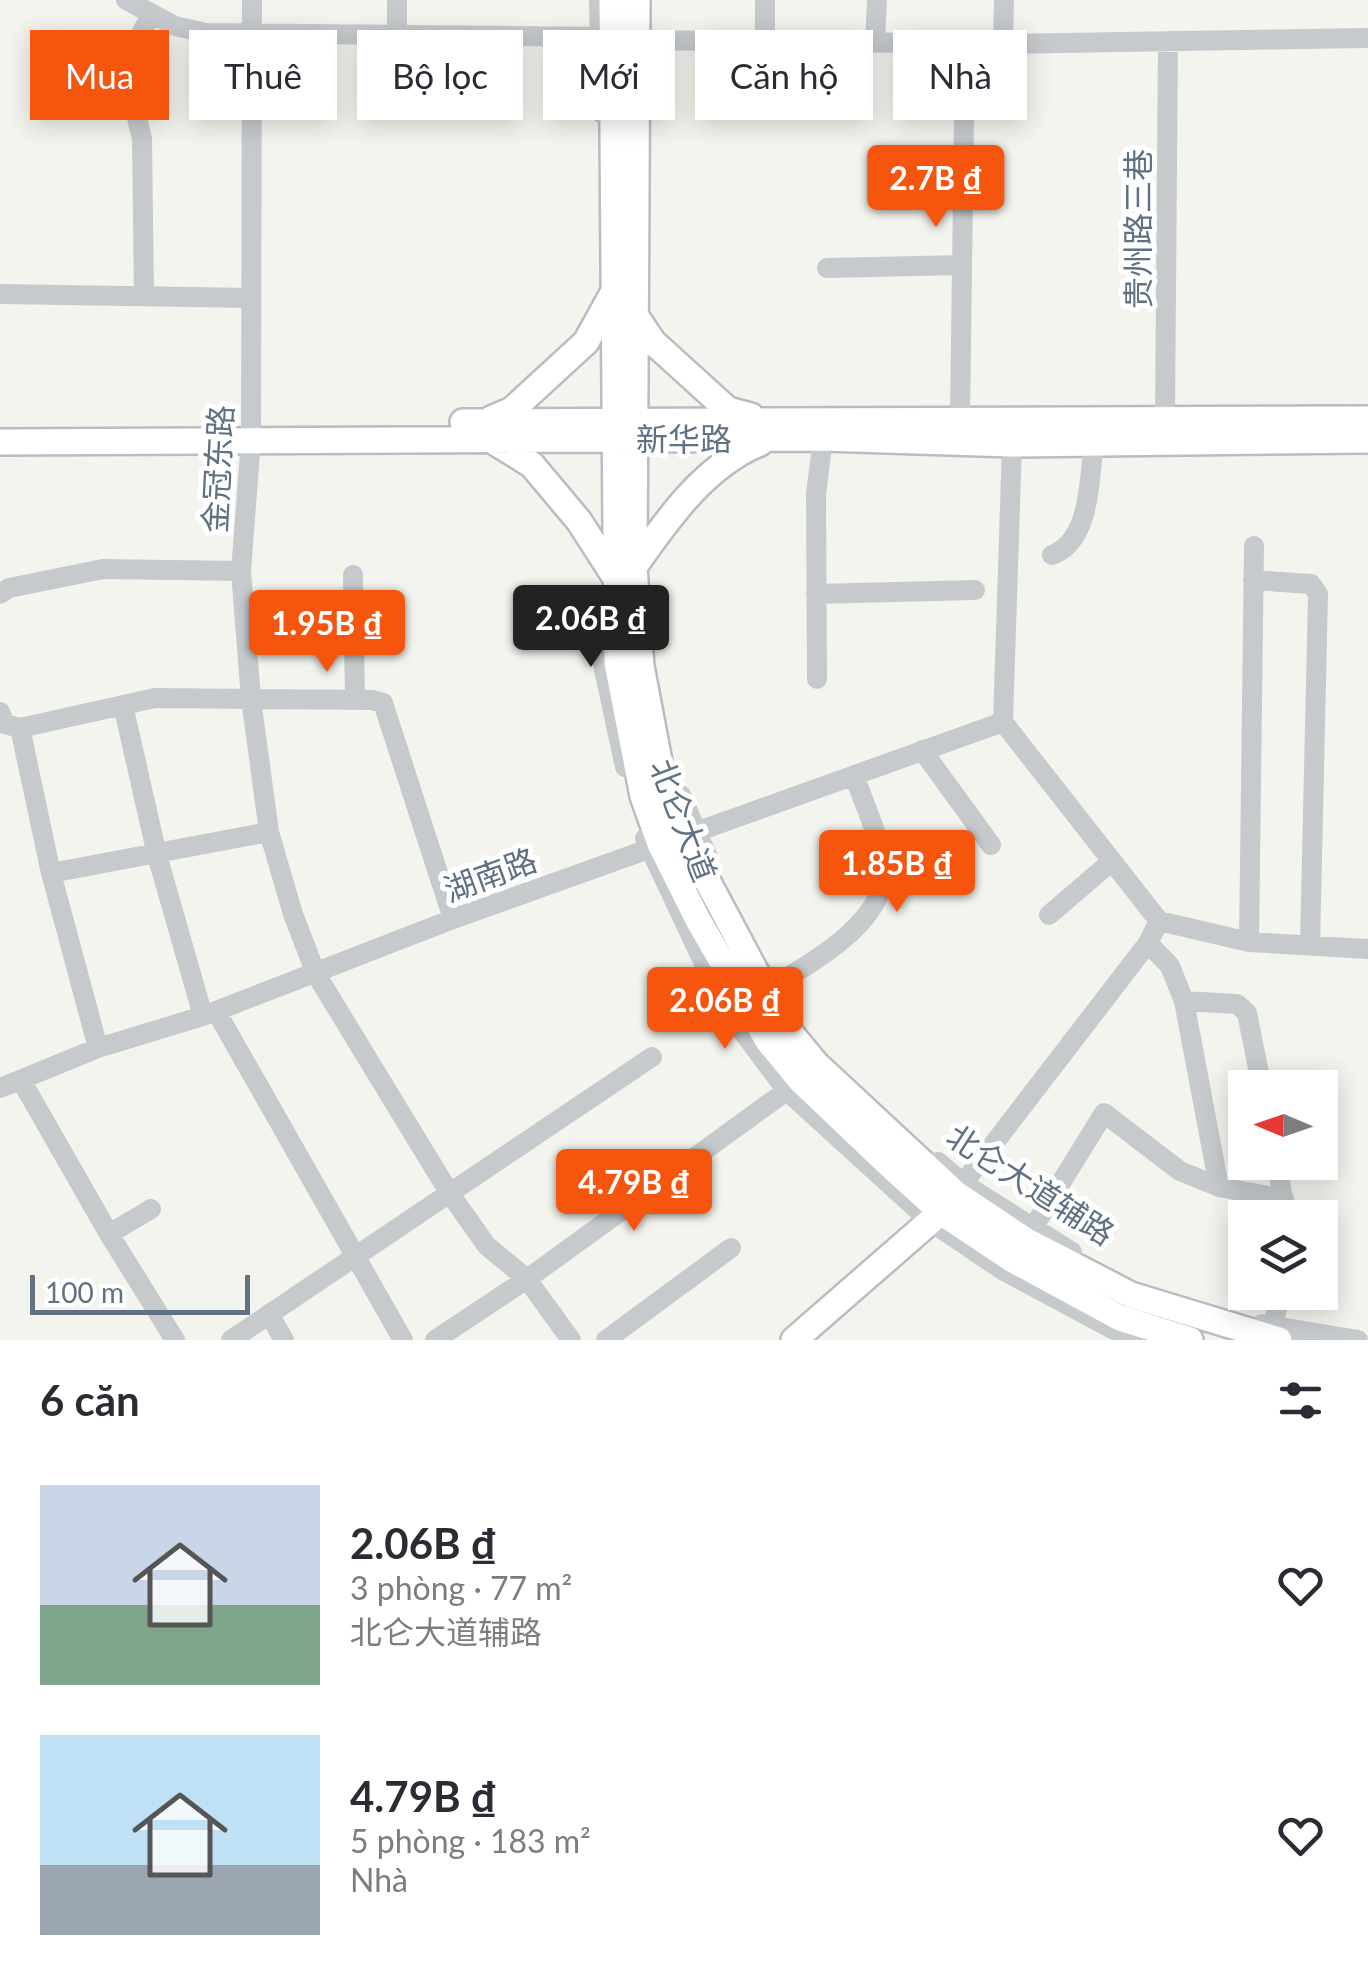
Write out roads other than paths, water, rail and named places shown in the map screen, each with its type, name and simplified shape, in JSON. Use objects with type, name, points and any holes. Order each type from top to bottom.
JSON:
[{"type":"main road","name":"北仑大道","points":[[612,0],[621,30]]},
{"type":"main road","name":"北仑大道","points":[[627,30],[637,0]]},
{"type":"main road","name":"北仑大道","points":[[621,120],[614,370],[634,490],[632,567],[617,663],[644,796],[769,988],[784,1025],[948,1203],[1029,1234],[1131,1295],[1273,1337]]},
{"type":"main road","name":"北仑大道","points":[[627,120],[635,316],[625,429],[632,567]]},
{"type":"main road","points":[[616,288],[586,342],[488,430],[532,465],[579,521],[632,567],[671,514],[735,453],[771,430]]},
{"type":"main road","points":[[635,316],[653,342],[728,410],[771,430]]},
{"type":"main road","name":"新华路","points":[[0,442],[251,432],[771,430],[960,418],[1368,419]]},
{"type":"main road","name":"新华路","points":[[0,424],[251,432]]},
{"type":"main road","name":"新华路","points":[[771,430],[824,438],[1012,444],[1368,440]]},
{"type":"main road","name":"北仑大道","points":[[672,839],[743,1000],[794,1086],[1066,1291],[1120,1318],[1190,1340]]},
{"type":"main road","points":[[794,1340],[948,1203]]},
{"type":"street","points":[[126,0],[174,26],[192,30]]},
{"type":"street","name":"金冠东路","points":[[252,0],[252,30]]},
{"type":"street","points":[[397,0],[397,30]]},
{"type":"street","points":[[599,0],[619,30]]},
{"type":"street","points":[[629,30],[648,0]]},
{"type":"street","points":[[765,30],[766,0]]},
{"type":"street","points":[[878,0],[875,42],[893,42]]},
{"type":"street","points":[[1003,30],[1004,0]]},
{"type":"street","points":[[144,296],[142,139],[130,88],[130,70],[132,51],[151,15]]},
{"type":"street","points":[[1027,44],[1368,38]]},
{"type":"street","name":"贵州路三巷","points":[[1166,418],[1168,41]]},
{"type":"street","name":"金冠东路","points":[[252,120],[251,432],[240,572],[251,699],[270,832],[293,914],[316,974],[450,1194],[487,1246],[527,1279],[571,1340]]},
{"type":"street","points":[[614,370],[603,312],[618,120]]},
{"type":"street","points":[[960,418],[963,120]]},
{"type":"street","points":[[827,268],[960,265]]},
{"type":"street","points":[[0,294],[252,298]]},
{"type":"street","points":[[817,679],[816,494],[824,438]]},
{"type":"street","points":[[1052,555],[1062,551],[1073,538],[1082,519],[1094,441]]},
{"type":"street","points":[[1012,444],[1003,722],[1160,921],[1249,942],[1368,949]]},
{"type":"street","points":[[1249,942],[1254,546]]},
{"type":"street","points":[[632,567],[671,772],[672,839]]},
{"type":"street","points":[[0,594],[9,588],[103,569],[240,572]]},
{"type":"street","points":[[353,575],[355,700]]},
{"type":"street","points":[[1254,580],[1311,584],[1318,594],[1310,946]]},
{"type":"street","points":[[816,594],[974,590]]},
{"type":"street","points":[[0,712],[6,724],[20,728],[155,698],[383,703],[453,919]]},
{"type":"street","points":[[123,705],[157,854],[209,1014],[403,1340]]},
{"type":"street","name":"湖南路","points":[[0,1088],[98,1048],[209,1014],[453,919],[1003,722]]},
{"type":"street","points":[[20,728],[51,873],[98,1048]]},
{"type":"street","points":[[922,750],[992,845]]},
{"type":"street","points":[[769,988],[855,928],[876,904],[884,870],[854,775]]},
{"type":"street","points":[[51,873],[270,832]]},
{"type":"street","points":[[1049,914],[1112,860]]},
{"type":"street","points":[[1142,1340],[1114,1330],[1004,1271],[948,1203],[1148,943],[1160,921]]},
{"type":"street","points":[[1148,943],[1170,966],[1184,1001],[1219,1187]]},
{"type":"street","points":[[1184,1001],[1243,1007],[1258,1070]]},
{"type":"street","points":[[231,1340],[652,1057]]},
{"type":"street","points":[[22,1080],[109,1234],[175,1340]]},
{"type":"street","points":[[435,1340],[527,1279],[794,1086]]},
{"type":"street","points":[[1029,1234],[1104,1114],[1180,1171],[1260,1200]]},
{"type":"street","points":[[109,1234],[151,1209]]},
{"type":"street","points":[[606,1340],[731,1248]]},
{"type":"street","points":[[1278,1310],[1273,1337],[1358,1340]]},
{"type":"street","points":[[270,1314],[284,1340]]}]
